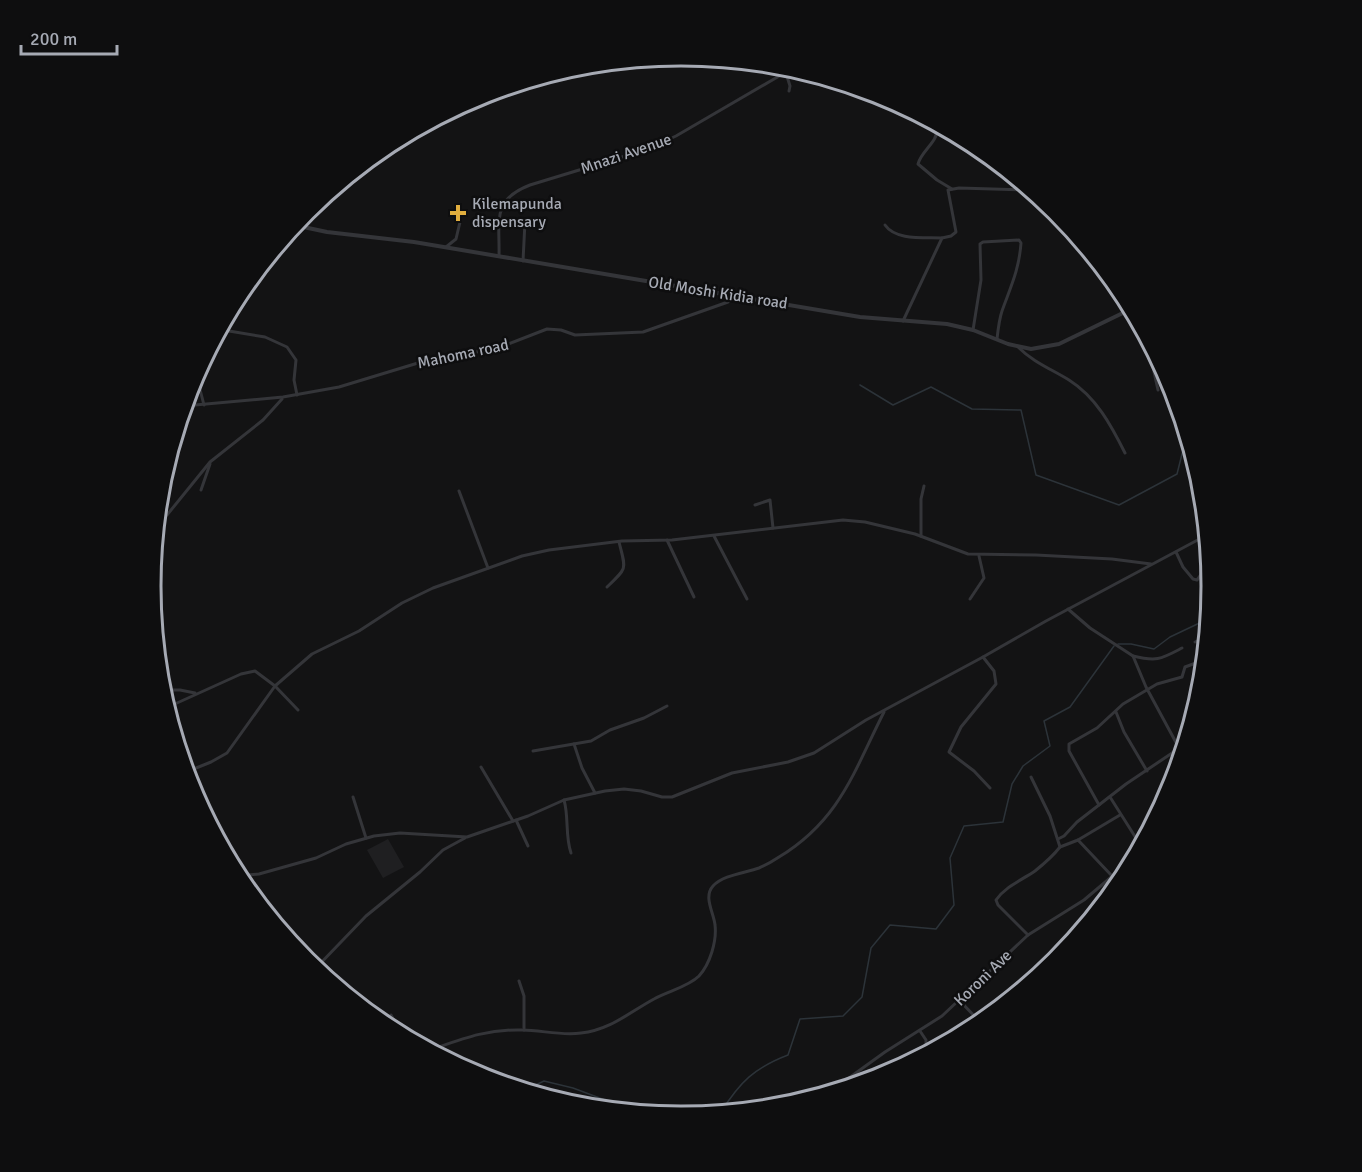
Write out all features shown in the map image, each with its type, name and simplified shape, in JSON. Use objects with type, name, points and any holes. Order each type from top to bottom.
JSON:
[{"type":"street","name":"Mnazi Avenue","points":[[499,257],[501,207],[514,193],[530,185],[648,149],[676,136],[781,76]]},
{"type":"street","points":[[787,77],[789,91]]},
{"type":"street","points":[[937,134],[918,164],[952,189],[1017,189]]},
{"type":"street","points":[[885,225],[889,231],[900,235],[942,238],[951,236],[956,232],[947,193],[952,189]]},
{"type":"street","points":[[445,248],[456,239],[460,222]]},
{"type":"street","points":[[523,261],[525,222]]},
{"type":"street","name":"Old Moshi Kidia road","points":[[305,227],[414,242],[860,317],[947,324],[974,330],[1018,347],[1031,349],[1052,347],[1123,313]]},
{"type":"street","points":[[903,321],[942,238]]},
{"type":"street","points":[[974,330],[981,285],[980,244],[1019,240],[1021,243],[1020,262],[1015,282],[1002,312],[997,339]]},
{"type":"street","name":"Mahoma road","points":[[194,405],[283,397],[360,382],[441,356],[493,350],[547,329],[561,330],[574,335],[643,332],[728,302],[736,297]]},
{"type":"street","points":[[228,331],[265,337],[287,347],[296,360],[294,380],[297,395]]},
{"type":"street","points":[[1018,347],[1030,358],[1077,386],[1099,407],[1110,422],[1125,453]]},
{"type":"street","points":[[1154,371],[1158,390]]},
{"type":"street","points":[[200,390],[204,405]]},
{"type":"street","points":[[167,515],[210,462],[263,420],[283,397]]},
{"type":"street","points":[[201,490],[210,462]]},
{"type":"street","points":[[921,536],[921,499],[924,486]]},
{"type":"street","points":[[459,491],[488,568]]},
{"type":"street","points":[[755,505],[770,500],[773,528]]},
{"type":"street","points":[[195,768],[227,753],[275,686],[312,654],[359,631],[402,603],[432,588],[534,553],[619,542],[714,536],[843,520],[865,522],[921,536],[962,553],[1112,559],[1152,564]]},
{"type":"street","points":[[714,536],[747,599]]},
{"type":"street","points":[[667,540],[694,597]]},
{"type":"street","points":[[322,962],[366,916],[443,850],[467,837],[564,800],[624,789],[672,797],[732,773],[789,762],[814,753],[860,723],[1199,540]]},
{"type":"street","points":[[607,587],[623,572],[625,567],[619,542]]},
{"type":"street","points":[[1176,552],[1183,567],[1193,579],[1197,580],[1201,575]]},
{"type":"street","points":[[970,599],[984,578],[979,555]]},
{"type":"street","points":[[1068,609],[1090,628],[1133,656],[1159,660],[1182,648]]},
{"type":"street","points":[[1133,656],[1176,743]]},
{"type":"street","points":[[983,657],[994,671],[996,684],[961,727],[949,752],[974,771],[990,788]]},
{"type":"street","points":[[1099,806],[1068,746],[1071,742],[1097,728],[1121,706],[1165,681],[1182,677],[1185,667],[1195,663]]},
{"type":"street","points":[[175,704],[251,671],[257,672],[275,686],[298,710]]},
{"type":"street","points":[[172,690],[196,693]]},
{"type":"street","points":[[533,751],[591,741],[667,706]]},
{"type":"street","points":[[440,1046],[480,1033],[524,1030],[581,1033],[608,1026],[655,998],[697,977],[707,962],[716,934],[709,899],[711,889],[719,882],[779,858],[817,827],[844,794],[885,711]]},
{"type":"street","points":[[1116,712],[1124,732],[1147,771]]},
{"type":"street","points":[[574,744],[582,768],[595,793]]},
{"type":"street","points":[[1058,839],[1065,836],[1077,822],[1126,784],[1173,752]]},
{"type":"street","points":[[481,767],[515,820],[528,846]]},
{"type":"street","points":[[1031,777],[1050,816],[1060,847]]},
{"type":"street","points":[[353,797],[366,838]]},
{"type":"street","points":[[1110,797],[1135,838]]},
{"type":"street","points":[[564,800],[568,816],[568,839],[571,853]]},
{"type":"street","points":[[1028,935],[998,905],[996,900],[1015,882],[1049,860],[1060,847],[1078,840],[1120,815]]},
{"type":"street","points":[[249,875],[316,858],[346,844],[366,838],[400,833],[467,837]]},
{"type":"street","points":[[1078,840],[1112,876]]},
{"type":"street","name":"Koroni Ave","points":[[851,1077],[942,1016],[1028,935],[1084,900],[1112,876]]},
{"type":"street","points":[[519,981],[524,996],[524,1030]]},
{"type":"street","points":[[960,1000],[974,1015]]},
{"type":"street","points":[[391,1015],[393,1019]]},
{"type":"street","points":[[920,1031],[926,1044]]},
{"type":"shaded area","points":[[388,839],[404,867],[383,878],[367,850]]},
{"type":"waterway","points":[[860,385],[893,405],[931,387],[972,409],[1021,410],[1036,475],[1119,505],[1177,474],[1183,451]]},
{"type":"waterway","points":[[1118,644],[1154,649],[1170,637],[1200,623]]},
{"type":"waterway","points":[[727,1104],[749,1077],[766,1065],[788,1055],[800,1019],[843,1016],[862,997],[871,948],[890,925],[936,929],[954,905],[950,858],[964,826],[1003,822],[1012,784],[1023,766],[1050,746],[1044,721],[1070,707],[1114,646]]},
{"type":"waterway","points":[[536,1085],[544,1081],[573,1088],[608,1101]]},
{"type":"place","name":"Kilemapunda dispensary","points":[[458,213]]}]
